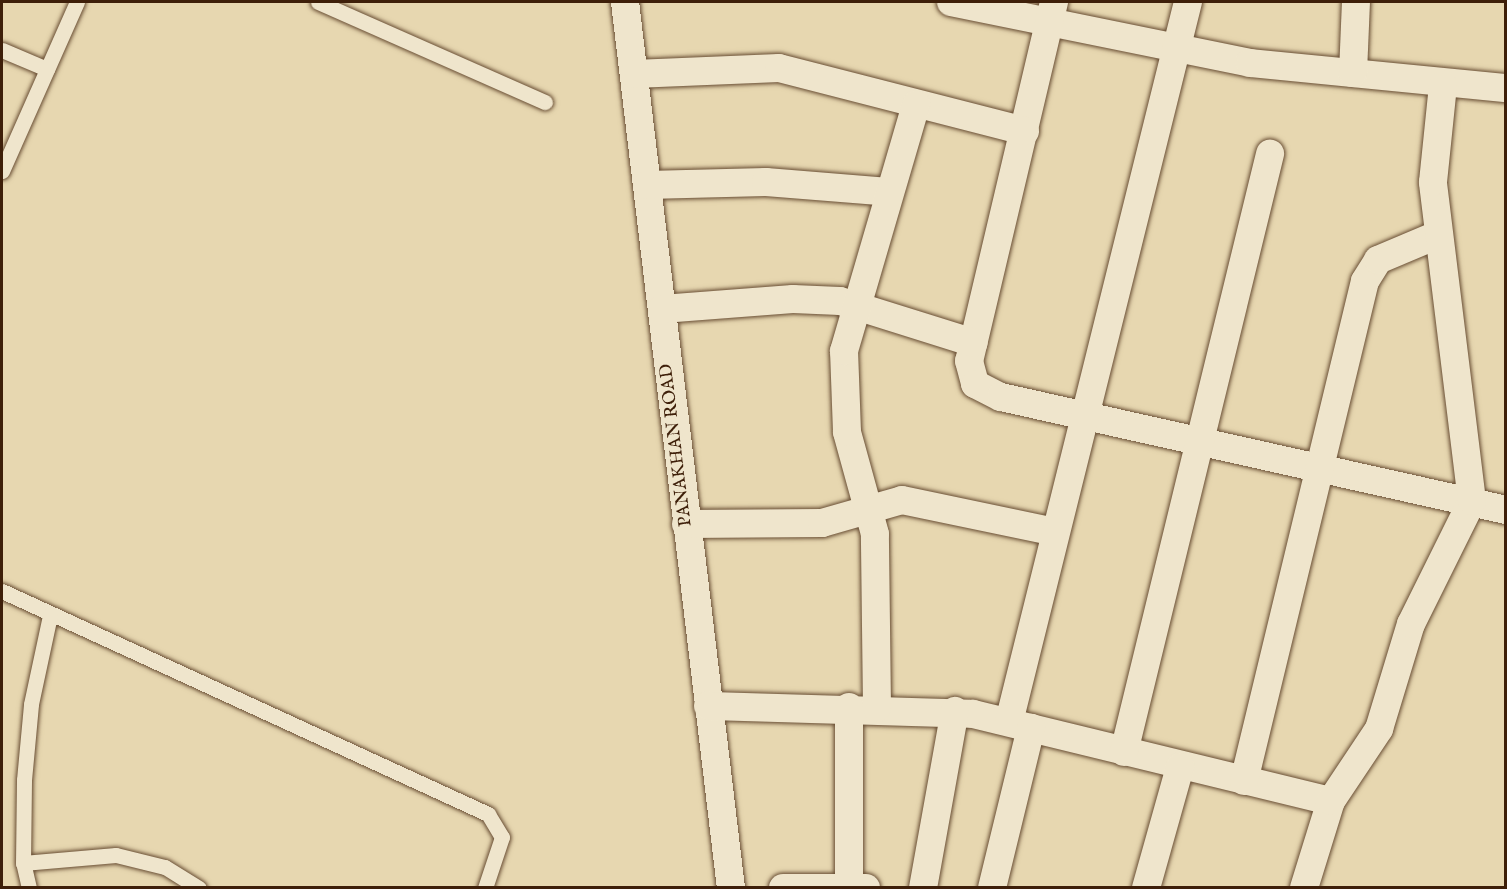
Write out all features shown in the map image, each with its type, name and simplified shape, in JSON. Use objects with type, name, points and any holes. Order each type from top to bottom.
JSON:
[{"type":"street","name":"PANAKHAN ROAD","points":[[625,2],[731,888]]},
{"type":"street","points":[[951,2],[1052,13],[1174,50],[1443,85],[1506,88]]},
{"type":"street","points":[[992,888],[1055,532],[1174,50],[1188,2]]},
{"type":"street","points":[[1353,73],[1356,2]]},
{"type":"street","points":[[1052,13],[974,343],[969,373],[988,393],[1196,438],[1506,510]]},
{"type":"street","points":[[634,75],[779,68],[1025,132]]},
{"type":"street","points":[[1304,888],[1331,801],[1379,729],[1411,624],[1472,501],[1437,236],[1433,162],[1443,85]]},
{"type":"street","points":[[877,708],[870,507],[847,432],[843,396],[844,351],[856,303],[916,104]]},
{"type":"street","points":[[1124,752],[1196,438],[1270,154]]},
{"type":"street","points":[[647,185],[766,182],[889,192]]},
{"type":"street","points":[[1244,781],[1317,466],[1371,268],[1437,236]]},
{"type":"street","points":[[662,309],[794,299],[856,303],[974,343]]},
{"type":"street","points":[[686,524],[822,523],[870,507],[926,502],[1055,532]]},
{"type":"street","points":[[708,706],[956,711],[1020,725],[1180,767],[1331,801]]},
{"type":"street","points":[[783,888],[846,886],[849,708]]},
{"type":"street","points":[[923,888],[956,711]]},
{"type":"street","points":[[1146,888],[1180,767]]},
{"type":"lane","points":[[2,171],[77,2]]},
{"type":"lane","points":[[318,2],[545,102]]},
{"type":"lane","points":[[2,50],[47,69]]},
{"type":"lane","points":[[2,591],[488,814],[502,837],[485,888]]},
{"type":"lane","points":[[29,888],[23,862],[31,704],[50,615]]},
{"type":"lane","points":[[23,862],[116,855],[165,867],[199,888]]}]
